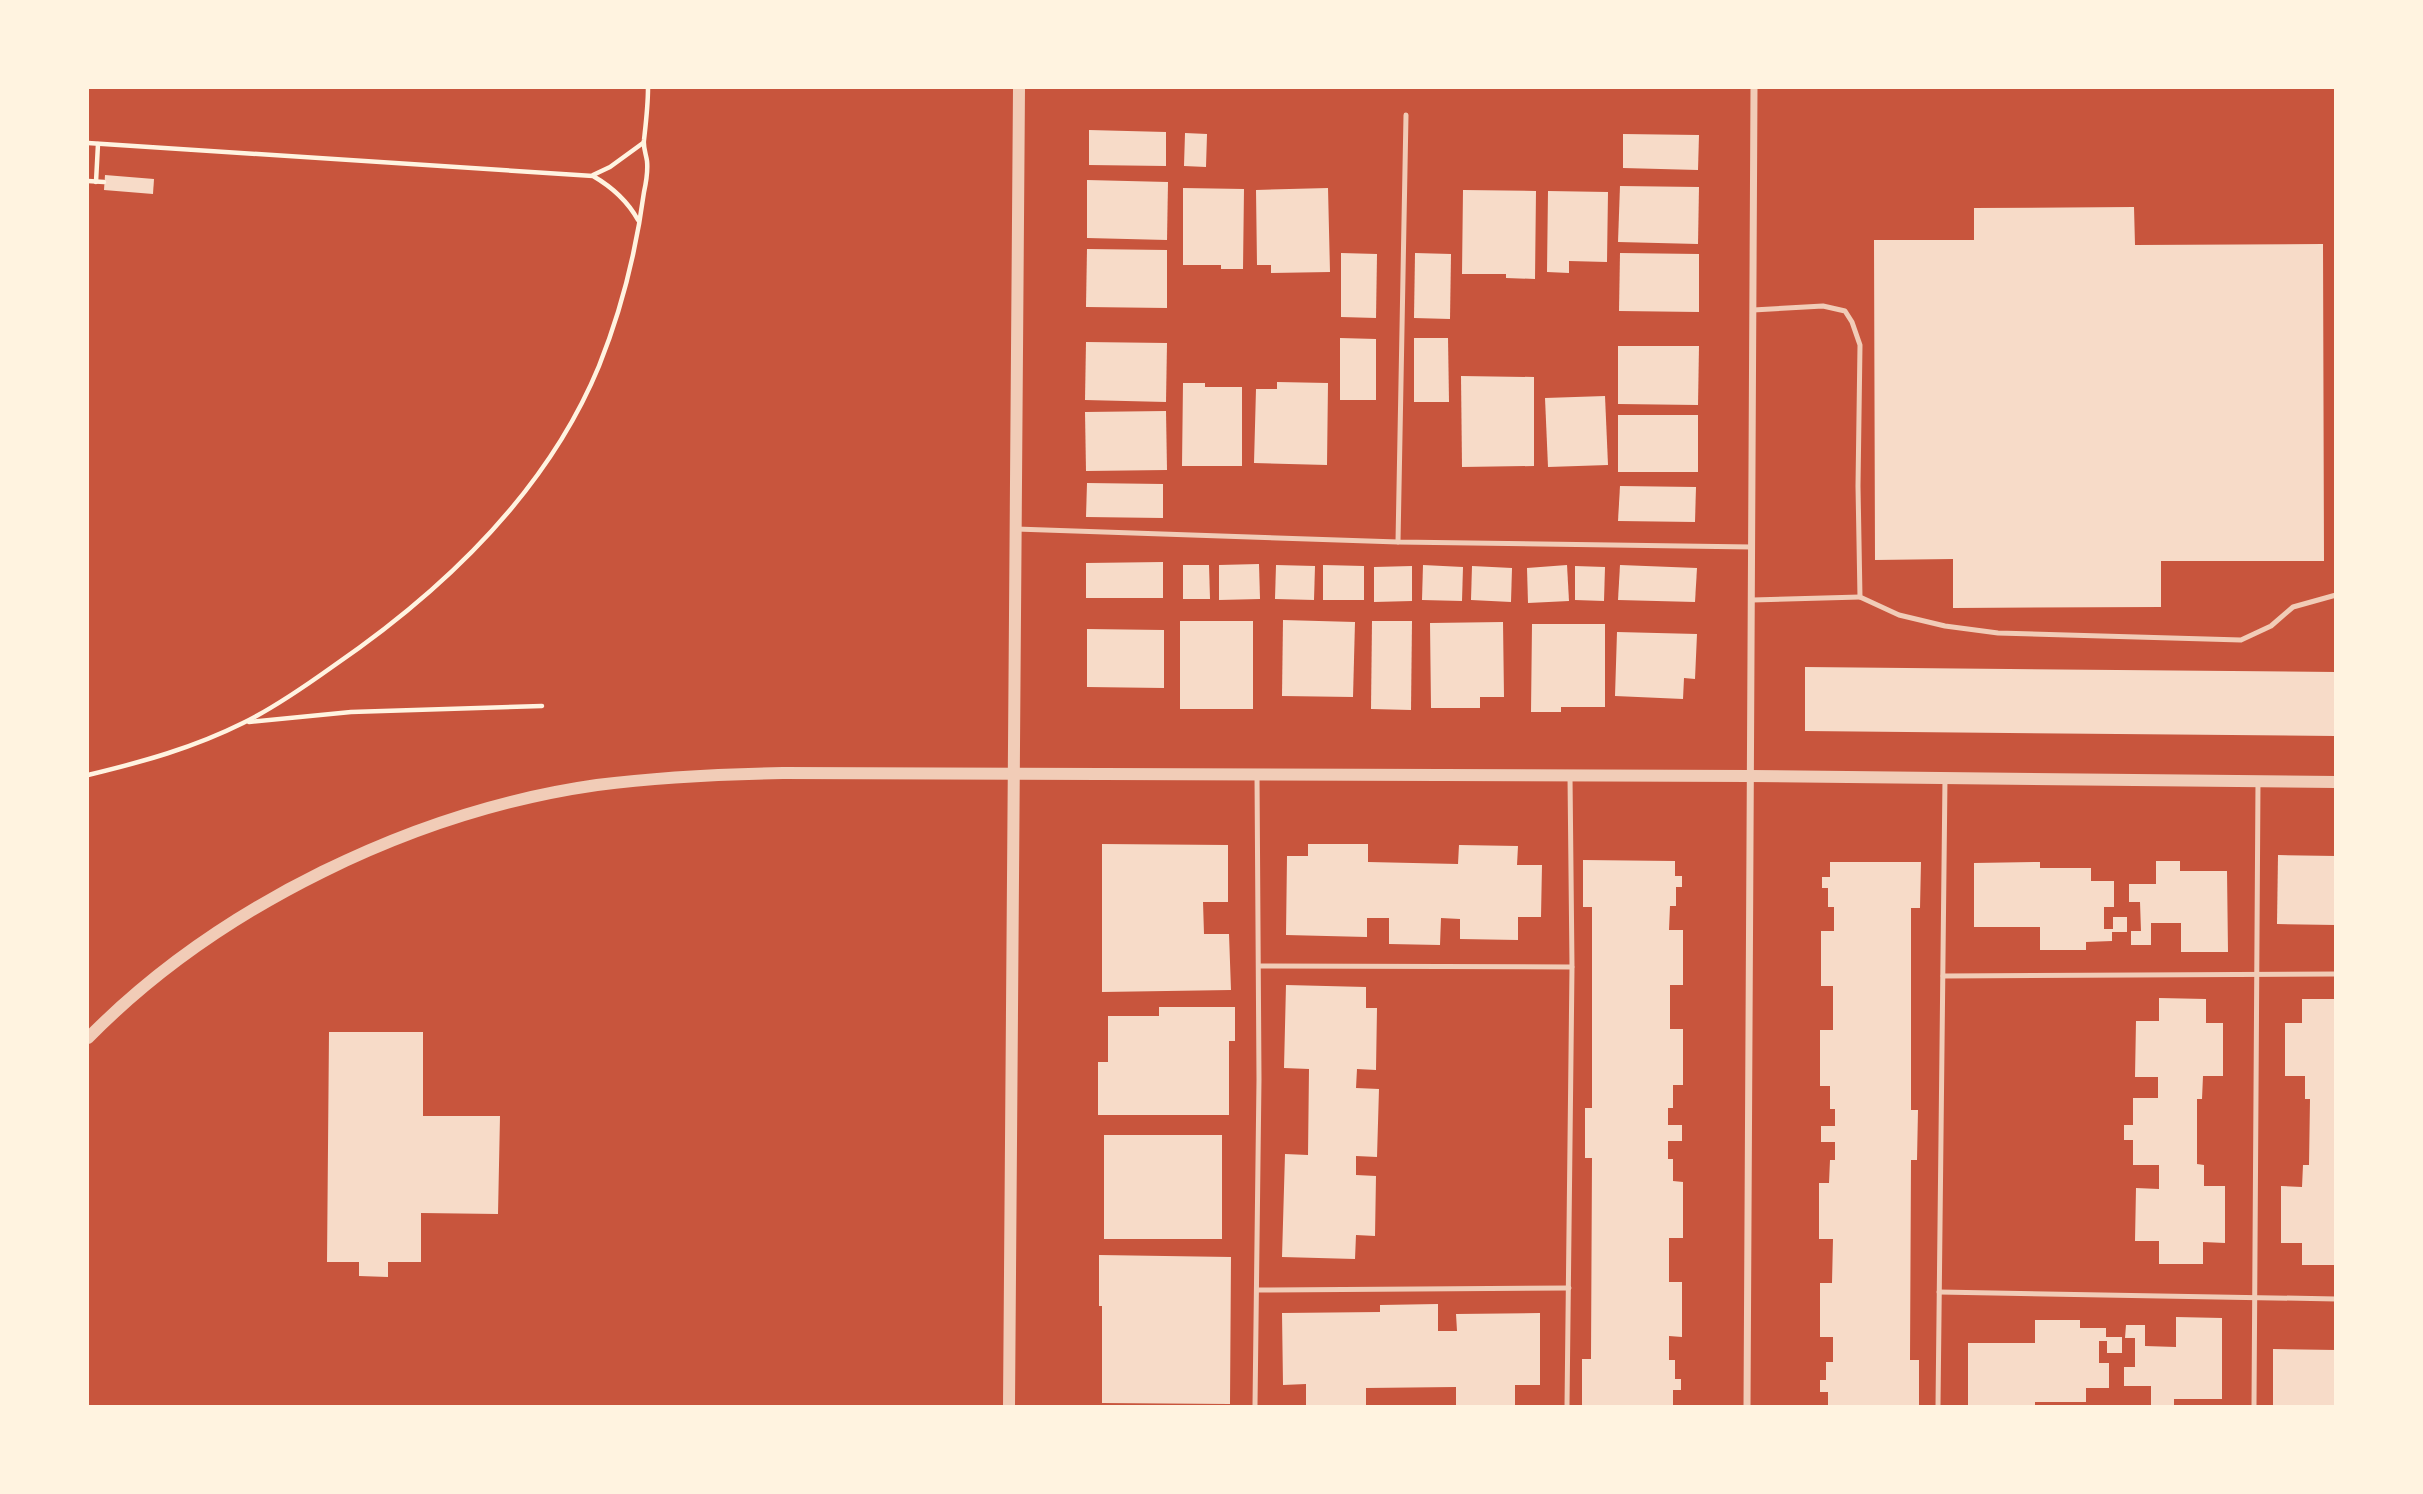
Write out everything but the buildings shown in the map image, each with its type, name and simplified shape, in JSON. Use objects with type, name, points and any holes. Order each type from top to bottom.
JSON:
[{"type":"street","points":[[1009,1406],[1019,88]]},
{"type":"street","points":[[1747,1406],[1754,88]]},
{"type":"street","points":[[88,1038],[152,981],[202,943],[257,908],[321,874],[389,843],[462,817],[532,798],[596,786],[715,774],[1750,776],[2336,782]]},
{"type":"lane","points":[[1398,542],[1406,115]]},
{"type":"lane","points":[[1753,310],[1823,306],[1844,311],[1852,322],[1860,345],[1857,486],[1860,597]]},
{"type":"lane","points":[[1016,529],[1398,542],[1752,547]]},
{"type":"lane","points":[[1752,600],[1860,597],[1899,615],[1945,626],[1998,633],[2241,640],[2271,626],[2293,607],[2336,595]]},
{"type":"lane","points":[[1255,1406],[1259,965],[1257,775]]},
{"type":"lane","points":[[1567,1406],[1572,967],[1570,776]]},
{"type":"lane","points":[[1938,1406],[1945,778]]},
{"type":"lane","points":[[2254,1406],[2258,781]]},
{"type":"lane","points":[[1259,965],[1572,967]]},
{"type":"lane","points":[[1943,976],[2336,974]]},
{"type":"lane","points":[[1257,1290],[1569,1288]]},
{"type":"lane","points":[[1939,1292],[2336,1299]]},
{"type":"path","points":[[88,775],[150,760],[199,743],[245,722],[310,683],[365,645],[434,590],[494,529],[534,478],[579,407],[598,368],[625,288],[636,244],[647,162],[643,143],[648,116],[648,88]]},
{"type":"path","points":[[88,143],[593,176],[607,184],[630,205],[638,221]]},
{"type":"path","points":[[593,176],[643,143]]},
{"type":"path","points":[[96,182],[98,144]]},
{"type":"path","points":[[88,181],[104,182]]},
{"type":"path","points":[[245,722],[351,712],[542,706]]}]
